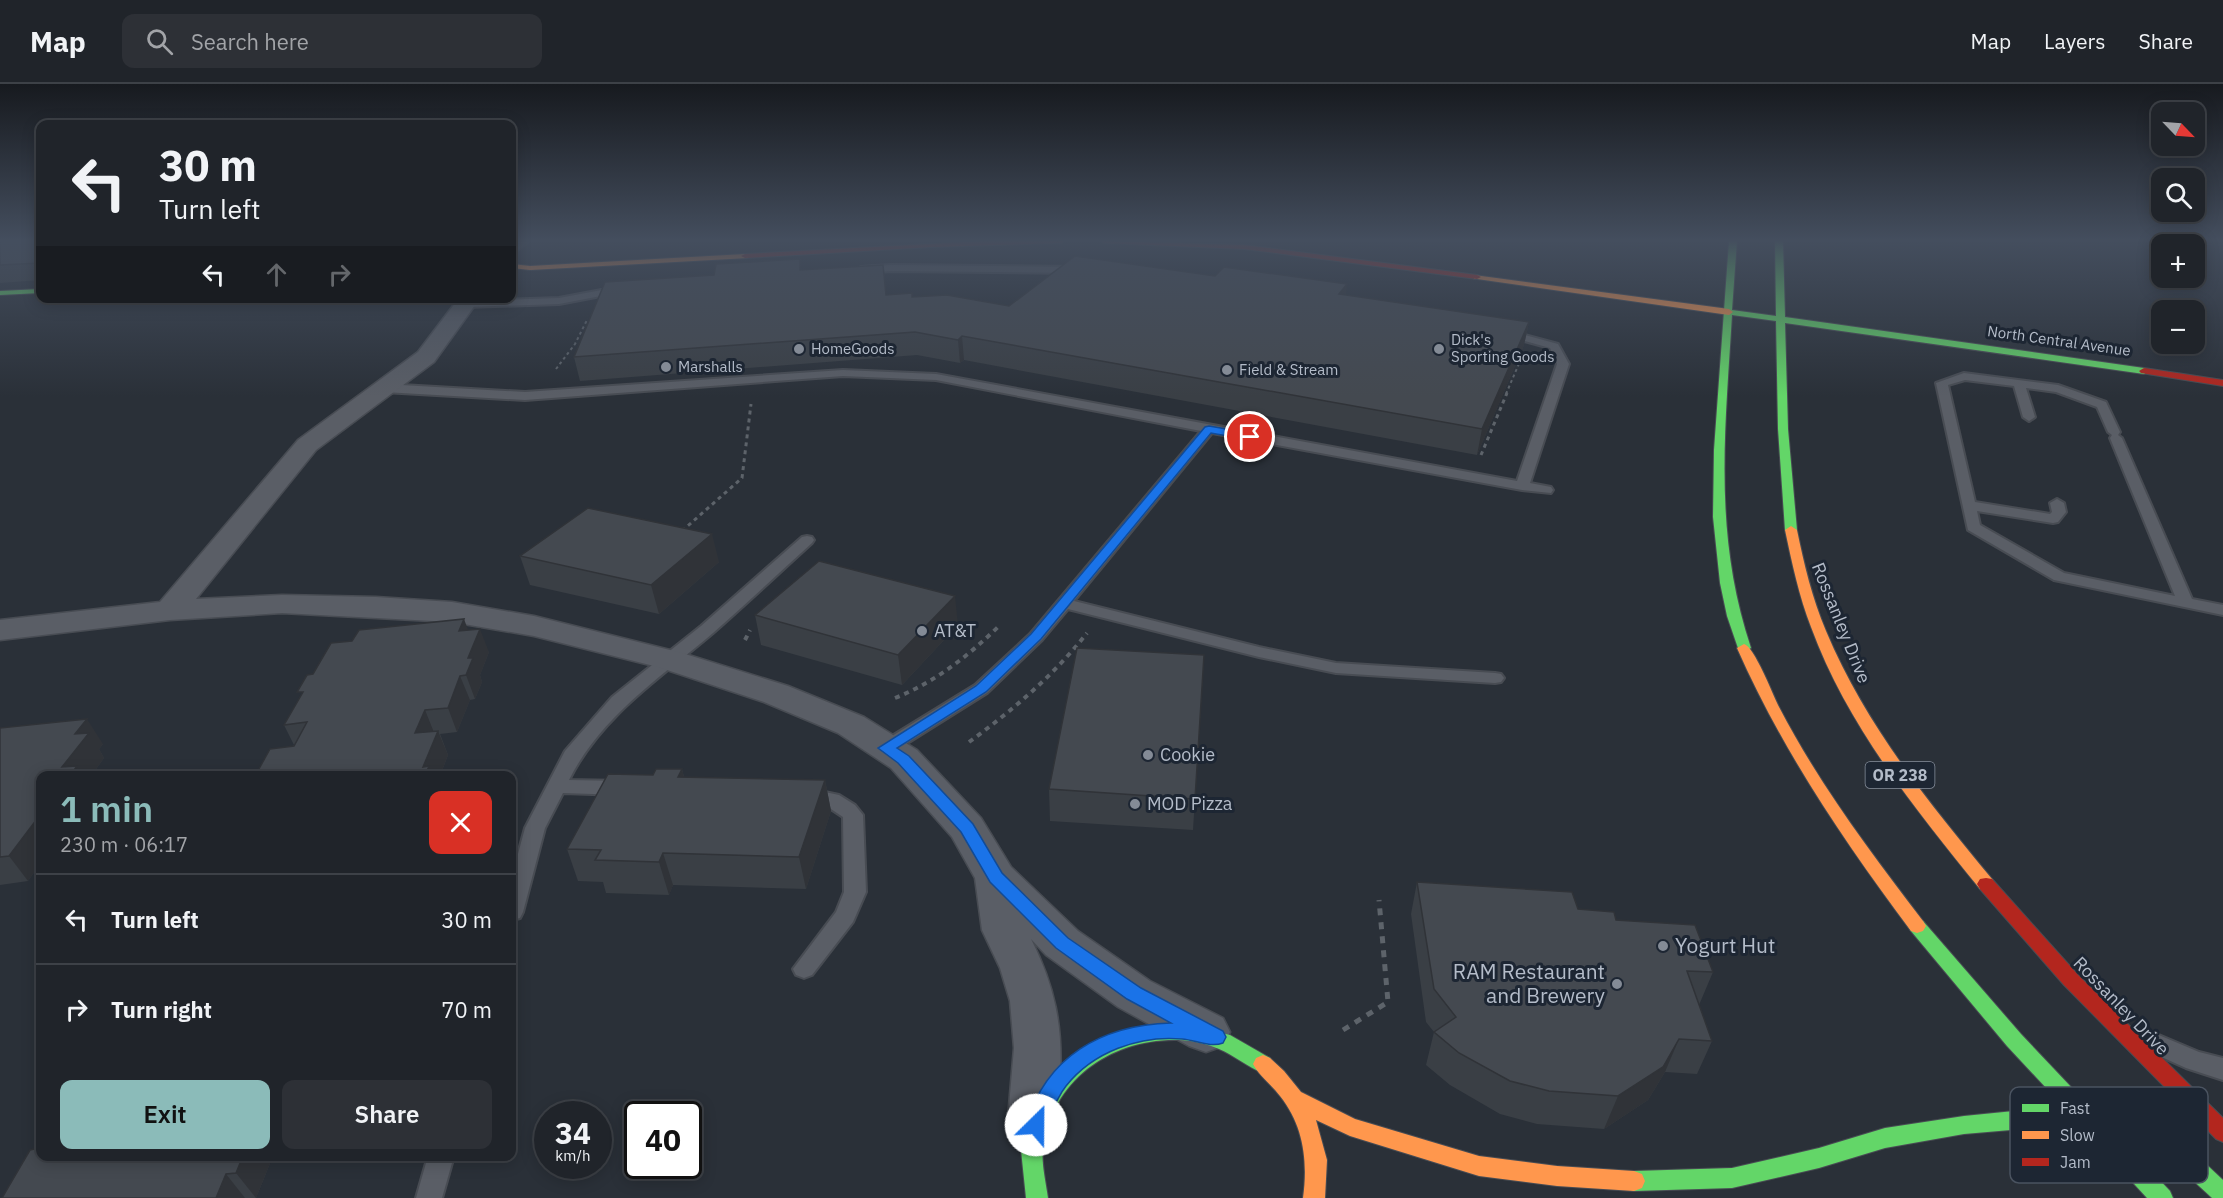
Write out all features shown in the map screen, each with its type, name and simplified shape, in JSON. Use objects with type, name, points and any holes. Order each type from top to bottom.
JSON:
[{"type":"main road","name":"North Central Avenue","points":[[1629,293],[1728,305]]},
{"type":"main road","name":"North Central Avenue","points":[[1642,293],[2223,383]]},
{"type":"main road","points":[[1729,293],[1717,458],[1718,538],[1738,638],[1772,710],[1825,802],[1898,906],[2003,1029],[2057,1087]]},
{"type":"main road","name":"Rossanley Drive","points":[[1780,293],[1786,509],[1796,556],[1811,607],[1840,675],[1881,750],[1961,857],[2019,925],[2112,1024],[2177,1087]]},
{"type":"main road","name":"North Central Avenue","points":[[1780,313],[2057,344]]},
{"type":"main road","name":"North Central Avenue","points":[[2114,352],[2223,370]]},
{"type":"main road","points":[[1037,1198],[1031,1179],[1031,1142],[1041,1108],[1059,1079],[1084,1056],[1114,1040],[1147,1032],[1182,1030],[1216,1037],[1249,1052],[1277,1073],[1298,1100],[1315,1139],[1318,1181],[1314,1198]]},
{"type":"main road","points":[[1298,1100],[1350,1127],[1479,1166],[1557,1176],[1639,1181],[1732,1178],[1819,1158],[1885,1137],[2010,1121]]},
{"type":"main road","name":"Rossanley Drive","points":[[2208,1117],[2223,1132]]},
{"type":"main road","points":[[2208,1180],[2223,1194]]},
{"type":"main road","points":[[2148,1183],[2162,1198]]},
{"type":"street","points":[[170,610],[307,445],[426,357],[466,303]]},
{"type":"street","points":[[0,630],[170,610],[282,604],[375,606],[452,612],[534,626],[670,660],[776,694],[850,725],[904,759],[967,828],[996,878],[1062,943],[1096,969],[1134,993],[1216,1037]]},
{"type":"street","points":[[996,878],[1004,930],[1023,968],[1033,1001],[1038,1048],[1031,1142]]},
{"type":"lane","points":[[516,301],[559,301],[600,293]]},
{"type":"lane","points":[[1486,328],[1554,346],[1563,364],[1522,486]]},
{"type":"lane","points":[[384,388],[525,396],[843,373],[936,377],[1546,490]]},
{"type":"lane","points":[[2186,603],[2102,405],[2058,389],[1964,376],[1942,383],[1973,527],[2059,577],[2186,603],[2223,610]]},
{"type":"lane","points":[[2019,384],[2029,417]]},
{"type":"lane","points":[[886,748],[981,689],[1036,636],[1209,429]]},
{"type":"lane","points":[[1968,505],[2053,519],[2059,512],[2057,503]]},
{"type":"lane","points":[[516,898],[536,828],[555,786],[572,755],[600,719],[618,701],[670,660],[807,540]]},
{"type":"lane","points":[[1064,603],[1258,652],[1336,668],[1495,678]]},
{"type":"lane","points":[[555,786],[646,789]]},
{"type":"lane","points":[[788,794],[823,796],[842,803],[853,815],[855,892],[845,916],[804,969]]},
{"type":"lane","points":[[2112,1024],[2195,1061],[2223,1069]]},
{"type":"lane","points":[[429,1198],[440,1161]]},
{"type":"path","points":[[676,536],[742,477],[754,380]]},
{"type":"path","points":[[895,698],[909,693],[950,669],[969,655],[998,627]]},
{"type":"path","points":[[1343,1030],[1388,1002],[1379,900]]},
{"type":"building","points":[[600,293],[886,293],[886,295],[912,293],[912,297],[947,295],[1009,306],[1026,293],[1340,293],[1529,322],[1482,429],[962,336],[958,340],[915,332],[574,357]]},
{"type":"building","points":[[588,508],[712,534],[651,585],[520,556]]},
{"type":"building","points":[[819,561],[955,596],[898,655],[755,615]]},
{"type":"building","points":[[464,619],[459,631],[480,629],[468,658],[473,658],[466,675],[460,676],[448,708],[425,710],[415,733],[438,731],[423,767],[429,766],[427,771],[258,771],[270,749],[294,746],[307,722],[284,725],[303,692],[297,692],[307,675],[313,674],[331,643],[352,641],[359,630]]},
{"type":"building","points":[[1077,648],[1204,655],[1195,799],[1049,789]]},
{"type":"building","points":[[87,719],[75,734],[89,733],[62,767],[77,766],[74,771],[36,771],[36,820],[9,856],[0,857],[0,728]]},
{"type":"building","points":[[656,769],[682,769],[678,777],[825,780],[799,857],[663,853],[659,862],[595,860],[601,850],[567,849],[608,774],[653,775]]},
{"type":"building","points":[[1417,882],[1572,892],[1578,909],[1614,912],[1616,920],[1695,925],[1713,972],[1687,971],[1712,1041],[1679,1039],[1663,1067],[1618,1096],[1549,1091],[1510,1081],[1459,1053],[1434,1032],[1456,1017],[1434,989]]},
{"type":"building","points":[[36,1149],[36,1161],[241,1161],[236,1173],[226,1174],[216,1198],[2,1198],[30,1150]]},
{"type":"traffic: fast","points":[[1729,293],[1719,450],[1719,517],[1726,583],[1744,648]]},
{"type":"traffic: fast","points":[[1780,293],[1783,429],[1791,530]]},
{"type":"traffic: fast","points":[[1729,312],[2144,371]]},
{"type":"traffic: fast","points":[[1917,926],[2014,1040],[2058,1087]]},
{"type":"traffic: fast","points":[[1037,1198],[1032,1150],[1042,1108],[1066,1074],[1098,1050],[1137,1035],[1180,1032],[1223,1041],[1263,1064]]},
{"type":"traffic: fast","points":[[1634,1181],[1732,1178],[1819,1158],[1885,1138],[1964,1125],[2010,1121]]},
{"type":"traffic: fast","points":[[2208,1180],[2223,1194]]},
{"type":"traffic: fast","points":[[2148,1183],[2162,1198]]},
{"type":"traffic: slow","points":[[1592,293],[1729,312]]},
{"type":"traffic: slow","points":[[1791,530],[1802,581],[1818,629],[1839,675],[1864,720],[1892,763],[1986,884]]},
{"type":"traffic: slow","points":[[1744,648],[1779,722],[1800,758],[1844,827],[1917,926]]},
{"type":"traffic: slow","points":[[1263,1064],[1289,1091],[1307,1124],[1316,1160],[1314,1198]]},
{"type":"traffic: slow","points":[[1298,1100],[1350,1127],[1479,1166],[1557,1176],[1634,1181]]},
{"type":"traffic: jam","points":[[2144,371],[2223,383]]},
{"type":"traffic: jam","points":[[1986,884],[2071,980],[2178,1087]]},
{"type":"traffic: jam","points":[[2208,1117],[2223,1132]]},
{"type":"place","name":"HomeGoods","points":[[799,349]]},
{"type":"place","name":"Dick's Sporting Goods","points":[[1439,349]]},
{"type":"place","name":"Marshalls","points":[[666,367]]},
{"type":"place","name":"Field & Stream","points":[[1227,370]]},
{"type":"place","name":"AT&T","points":[[922,631]]},
{"type":"place","name":"Cookie","points":[[1148,755]]},
{"type":"place","name":"MOD Pizza","points":[[1135,804]]},
{"type":"place","name":"Yogurt Hut","points":[[1663,946]]},
{"type":"place","name":"RAM Restaurant and Brewery","points":[[1617,984]]},
{"type":"route","points":[[1036,1125],[1041,1108],[1059,1079],[1084,1056],[1114,1040],[1147,1032],[1182,1030],[1216,1037],[1134,993],[1096,969],[1062,943],[996,878],[967,828],[904,759],[886,748],[981,689],[1036,636],[1209,429],[1250,437]]}]
